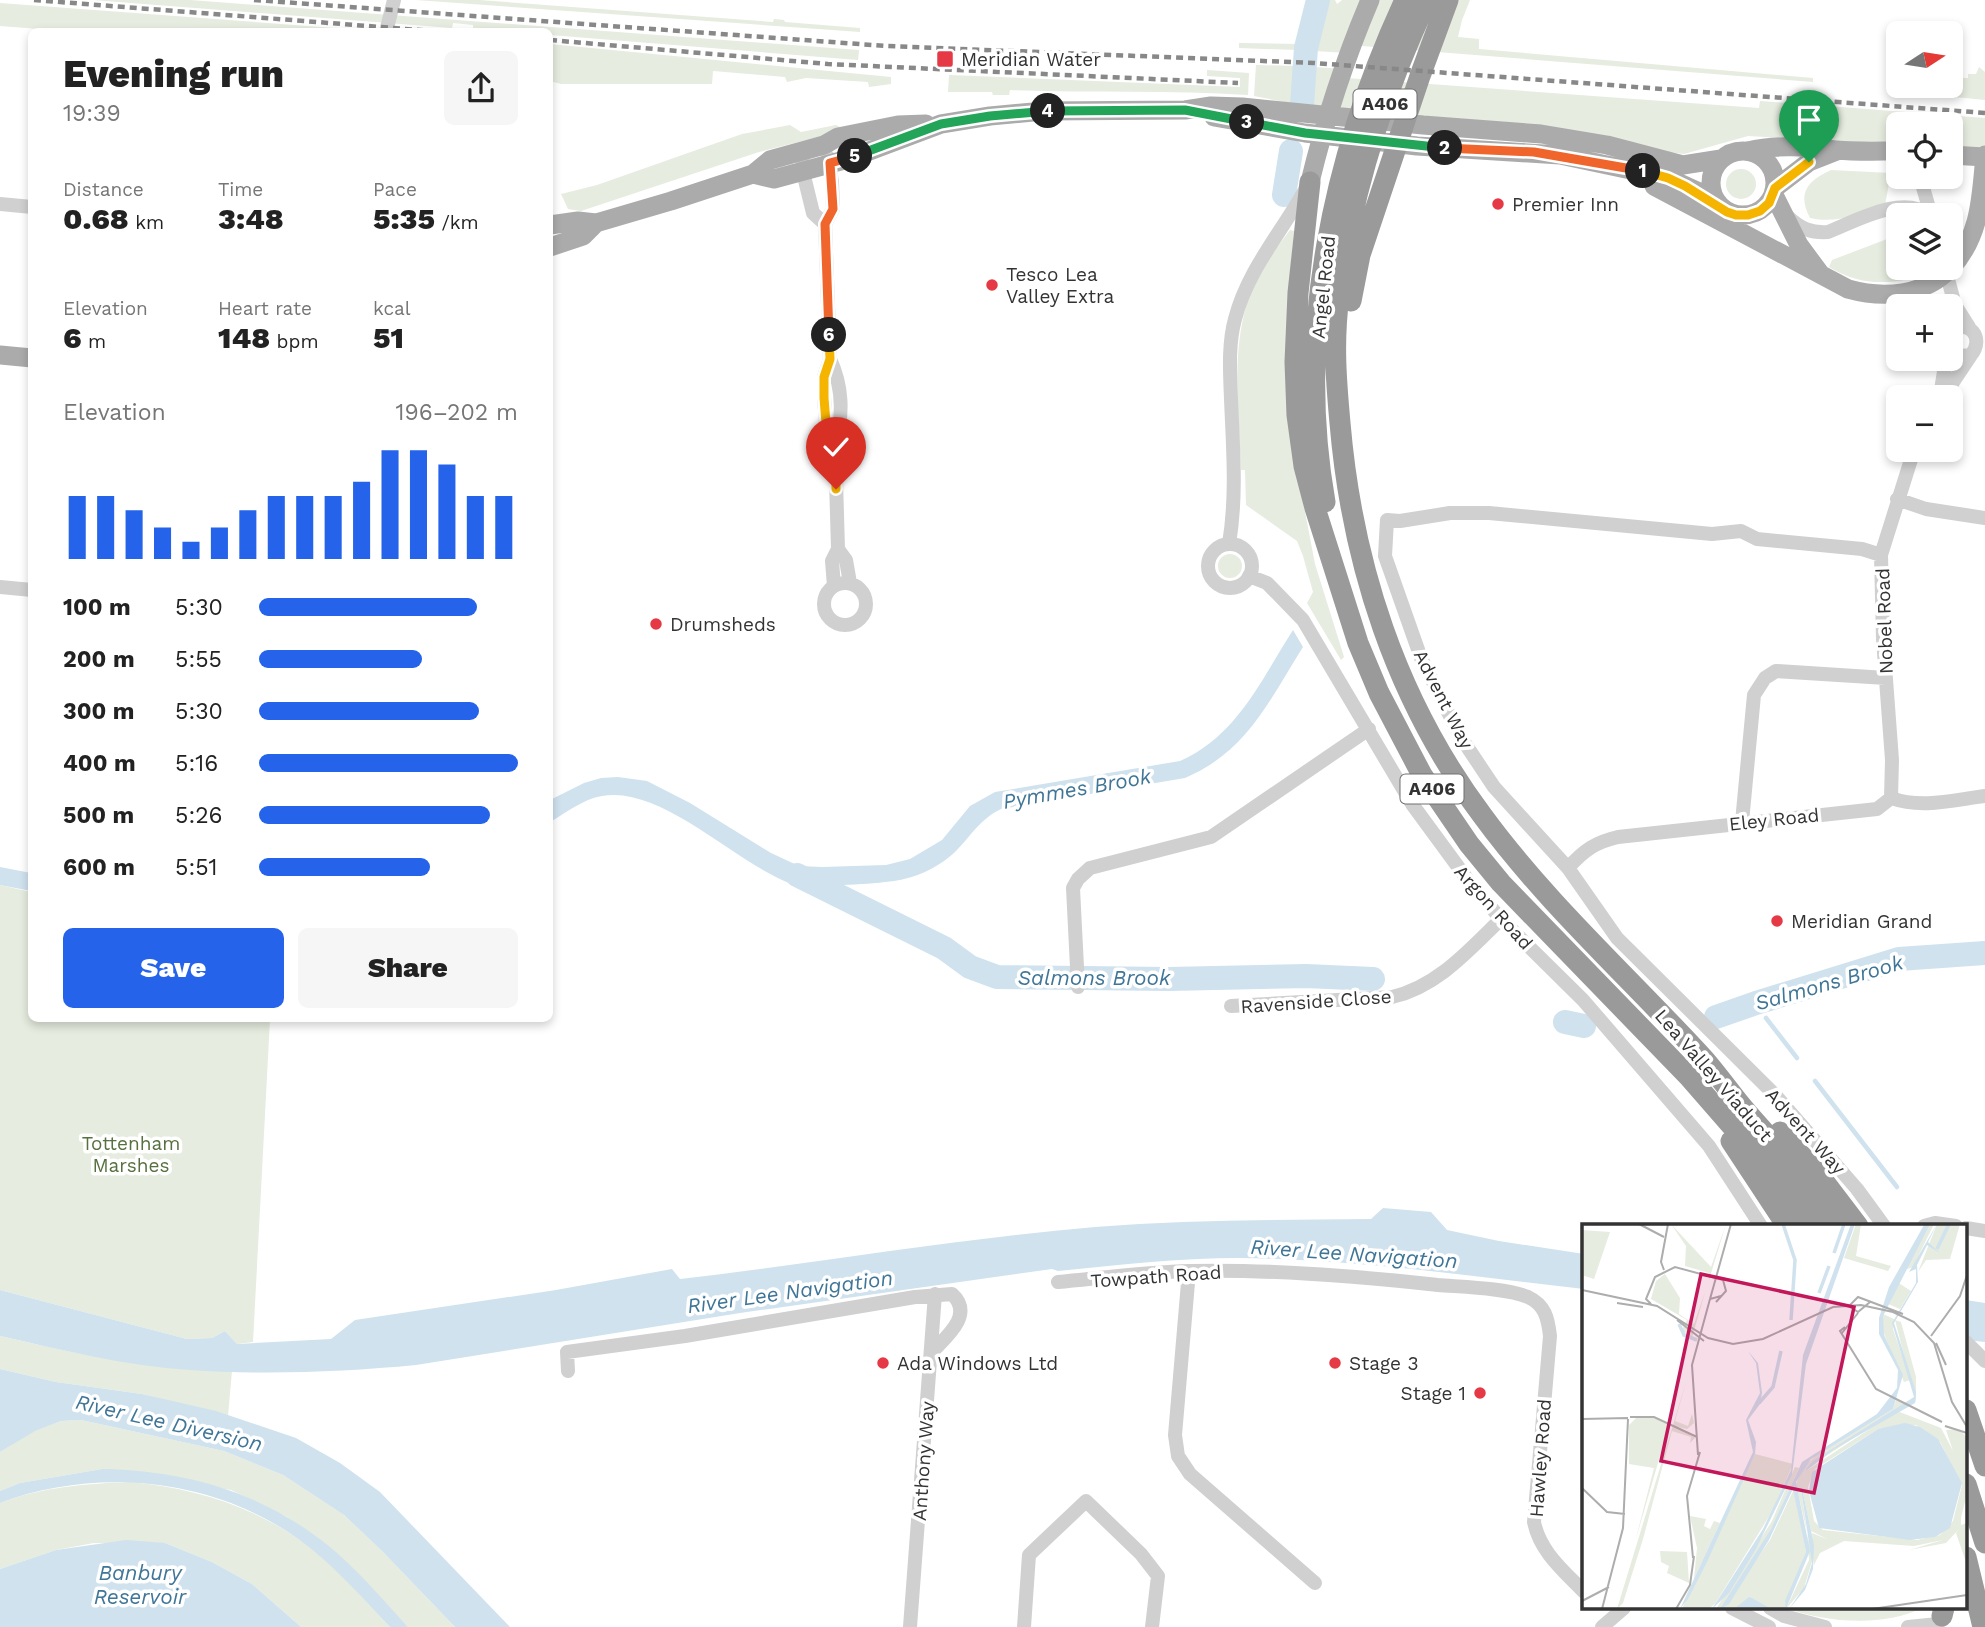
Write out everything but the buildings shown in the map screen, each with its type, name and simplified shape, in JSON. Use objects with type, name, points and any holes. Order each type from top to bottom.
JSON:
[{"type":"highway","name":"Angel Road","points":[[1339,408],[1335,372],[1337,320],[1345,253],[1343,211],[1352,140],[1366,96],[1405,0]]},
{"type":"highway","name":"Angel Road","points":[[1340,585],[1320,468],[1315,377],[1320,283],[1343,211],[1427,0]]},
{"type":"highway","points":[[1339,408],[1345,346],[1360,255],[1448,0]]},
{"type":"highway","name":"A406","points":[[1305,194],[1297,293],[1297,415],[1306,476],[1340,585]]},
{"type":"highway","name":"Lea Valley Viaduct","points":[[1339,408],[1345,476],[1360,555],[1390,650],[1432,737],[1479,811],[1515,859],[1707,1063],[1780,1151],[1834,1224]]},
{"type":"highway","name":"Lea Valley Viaduct","points":[[1340,585],[1358,643],[1379,693],[1422,775],[1469,844],[1501,883],[1690,1078],[1765,1164],[1809,1224]]},
{"type":"highway","points":[[1707,1063],[1791,1143],[1837,1196],[1857,1224]]},
{"type":"highway","points":[[1690,1078],[1786,1224]]},
{"type":"highway","points":[[1968,1415],[1985,1466]]},
{"type":"highway","points":[[1968,1490],[1985,1543]]},
{"type":"highway","points":[[1968,1565],[1983,1627]]},
{"type":"main road","name":"A406","points":[[1305,194],[1326,118],[1370,0]]},
{"type":"main road","points":[[553,225],[578,221],[596,223],[753,174],[770,160],[820,153],[941,124],[1044,111],[1242,107],[1511,131],[1595,143],[1683,165],[1721,159],[1738,151],[1767,147],[1886,151]]},
{"type":"main road","points":[[1185,110],[1305,133],[1417,146],[1534,152],[1570,157],[1668,178],[1764,228],[1779,240],[1801,265]]},
{"type":"main road","points":[[1721,159],[1711,178],[1714,197],[1728,211],[1748,215],[1760,211],[1809,162],[1838,150]]},
{"type":"main road","points":[[1748,151],[1766,160],[1772,168],[1776,197],[1799,245],[1822,275]]},
{"type":"main road","points":[[753,174],[774,179],[803,172],[820,153]]},
{"type":"main road","points":[[1963,155],[1985,156],[1977,226],[1963,253]]},
{"type":"main road","points":[[1619,168],[1848,289],[1889,295],[1926,286],[1934,280]]},
{"type":"main road","points":[[553,246],[583,236],[596,223]]},
{"type":"main road","points":[[0,355],[28,358]]},
{"type":"main road","points":[[1968,1587],[1985,1578]]},
{"type":"street","points":[[387,28],[394,0]]},
{"type":"street","points":[[820,153],[833,209],[825,224],[830,359],[838,376],[841,412],[835,441],[838,549],[832,561],[834,586]]},
{"type":"street","points":[[803,172],[813,213],[825,224]]},
{"type":"street","points":[[1229,544],[1234,511],[1230,362],[1234,321],[1246,284],[1255,267],[1305,194]]},
{"type":"street","points":[[1776,197],[1798,226],[1807,231],[1828,232],[1886,211]]},
{"type":"street","points":[[0,204],[28,207]]},
{"type":"street","points":[[1950,385],[1978,346],[1976,328],[1963,314]]},
{"type":"street","points":[[1963,356],[1971,355]]},
{"type":"street","name":"Nobel Road","points":[[1891,798],[1892,760],[1881,555],[1910,462]]},
{"type":"street","points":[[1897,499],[1926,509],[1985,517]]},
{"type":"street","name":"Advent Way","points":[[1881,555],[1862,549],[1757,539],[1741,531],[1712,534],[1489,513],[1450,513],[1400,522],[1387,520],[1384,538],[1385,556],[1421,658],[1440,699],[1494,787],[1568,867],[1617,938],[1777,1097],[1857,1189],[1883,1224]]},
{"type":"street","points":[[1229,544],[1241,547],[1250,557],[1251,570],[1249,576],[1240,584],[1228,587],[1212,578],[1208,565],[1217,548],[1229,544]]},
{"type":"street","points":[[838,549],[846,560],[850,583]]},
{"type":"street","name":"Argon Road","points":[[1249,576],[1267,583],[1294,609],[1412,804],[1444,850],[1501,919],[1583,1000],[1709,1146],[1759,1224]]},
{"type":"street","points":[[850,583],[863,592],[866,607],[860,620],[848,625],[836,623],[826,614],[824,601],[834,586],[850,583]]},
{"type":"street","points":[[0,587],[28,590]]},
{"type":"street","points":[[1742,822],[1754,695],[1765,678],[1776,671],[1886,678]]},
{"type":"street","points":[[1078,981],[1073,888],[1084,873],[1090,868],[1211,836],[1369,729]]},
{"type":"street","points":[[1891,798],[1907,803],[1930,804],[1985,796]]},
{"type":"street","name":"Eley Road","points":[[1568,867],[1588,848],[1618,836],[1877,809],[1891,798]]},
{"type":"street","name":"Ravenside Close","points":[[1231,1006],[1407,994],[1462,958],[1501,919]]},
{"type":"street","points":[[1189,1271],[1175,1435],[1178,1456],[1190,1474],[1315,1583]]},
{"type":"street","name":"Towpath Road","points":[[1058,1282],[1189,1271],[1257,1271],[1513,1293],[1528,1297],[1543,1308]]},
{"type":"street","points":[[568,1371],[567,1352],[685,1336],[935,1294],[952,1294],[958,1300],[961,1311],[959,1321],[931,1353]]},
{"type":"street","name":"Anthony Way","points":[[910,1627],[935,1294]]},
{"type":"street","name":"Hawley Road","points":[[1543,1308],[1547,1315],[1550,1336],[1534,1522],[1544,1550],[1582,1590]]},
{"type":"street","points":[[1968,1344],[1985,1361]]},
{"type":"street","points":[[1024,1627],[1029,1555],[1086,1501],[1140,1554],[1158,1576],[1152,1627]]},
{"type":"street","points":[[1605,1619],[1621,1610]]},
{"type":"street","points":[[1736,1610],[1769,1627]]},
{"type":"street","points":[[1774,1610],[1784,1616],[1825,1627]]},
{"type":"street","points":[[1908,1627],[1942,1617]]},
{"type":"green space","points":[[93,0],[190,0],[859,50],[858,60],[553,35],[553,28],[473,28],[473,25],[453,23],[452,28]]},
{"type":"green space","points":[[416,0],[479,0],[773,22],[774,19],[860,28],[860,32]]},
{"type":"green space","points":[[1326,0],[1335,0],[1337,4],[1342,0],[1470,0],[1458,37],[1479,39],[1479,49],[1813,78],[1813,82],[1349,45],[1348,53],[1314,51]]},
{"type":"green space","points":[[0,3],[335,28],[28,28],[0,26]]},
{"type":"green space","points":[[1239,43],[1299,44],[1297,50],[1239,48]]},
{"type":"green space","points":[[553,44],[891,77],[891,84],[869,87],[868,82],[806,78],[787,82],[785,77],[713,71],[712,84],[553,82]]},
{"type":"green space","points":[[1256,65],[1296,66],[1294,104],[1254,96]]},
{"type":"green space","points":[[1313,67],[1347,69],[1347,78],[1759,108],[1760,101],[1906,112],[1886,112],[1886,143],[1748,136],[1684,154],[1311,108]]},
{"type":"green space","points":[[1979,67],[1985,72],[1985,100],[1964,98],[1964,78],[1968,78],[1968,74],[1976,74]]},
{"type":"green space","points":[[1207,70],[1249,73],[1248,95],[1010,90],[1009,95],[993,95],[992,92],[948,92],[949,75],[1240,87],[1240,78],[1207,76]]},
{"type":"green space","points":[[1963,116],[1985,118],[1985,149],[1963,148]]},
{"type":"green space","points":[[790,125],[801,132],[836,125],[845,130],[759,152],[581,211],[568,209],[561,194],[597,185],[742,134]]},
{"type":"green space","points":[[1741,169],[1747,170],[1755,178],[1755,190],[1747,198],[1741,199],[1735,198],[1727,190],[1726,184],[1727,178],[1735,170]]},
{"type":"green space","points":[[1831,170],[1886,173],[1888,189],[1885,205],[1839,219],[1810,218],[1804,202],[1805,195],[1810,183]]},
{"type":"green space","points":[[1290,230],[1294,231],[1287,311],[1297,470],[1315,564],[1344,657],[1341,660],[1307,603],[1313,592],[1297,541],[1246,505],[1245,470],[1241,470],[1237,381],[1244,315],[1258,277]]},
{"type":"green space","points":[[1886,239],[1886,280],[1903,280],[1888,282],[1858,279],[1829,267],[1832,260]]},
{"type":"green space","points":[[1225,554],[1235,554],[1242,561],[1242,571],[1235,578],[1225,578],[1218,571],[1218,561]]},
{"type":"green space","name":"Tottenham Marshes","points":[[0,885],[28,891],[28,1022],[270,1022],[253,1342],[237,1344],[225,1331],[212,1338],[187,1339],[0,1290]]},
{"type":"green space","points":[[0,1336],[115,1360],[232,1371],[228,1416],[142,1394],[56,1382],[0,1369]]},
{"type":"green space","points":[[81,1420],[224,1451],[283,1475],[344,1515],[455,1627],[408,1627],[330,1548],[287,1517],[231,1490],[102,1469],[20,1483],[0,1491],[0,1452],[34,1431],[61,1421]]},
{"type":"green space","points":[[129,1482],[206,1496],[255,1514],[278,1526],[322,1557],[390,1627],[301,1627],[252,1584],[212,1562],[165,1543],[94,1543],[56,1550],[0,1569],[0,1503],[63,1487]]},
{"type":"green space","points":[[1792,1610],[1917,1610],[1890,1618],[1855,1621]]},
{"type":"water","points":[[1293,630],[1303,647],[1279,687],[1241,739],[1207,767],[1185,778],[1001,809],[981,823],[944,861],[904,879],[847,885],[792,884],[770,874],[674,814],[649,802],[625,796],[595,798],[581,803],[553,820],[553,798],[584,783],[618,777],[647,781],[690,803],[771,853],[799,866],[886,865],[910,859],[942,840],[970,806],[995,792],[1180,761],[1217,737],[1246,705]]},
{"type":"water","points":[[0,867],[28,872],[28,890],[0,885]]},
{"type":"water","name":"River Lee Navigation","points":[[1383,1208],[1431,1212],[1447,1230],[1582,1254],[1582,1289],[1325,1261],[1216,1258],[1058,1271],[1052,1269],[740,1313],[416,1365],[303,1372],[218,1372],[166,1368],[94,1357],[0,1336],[0,1290],[187,1339],[212,1338],[225,1331],[237,1344],[331,1339],[355,1320],[556,1290],[672,1269],[680,1279],[1095,1227],[1371,1219]]},
{"type":"water","points":[[1968,1300],[1985,1303],[1985,1342],[1968,1340]]},
{"type":"water","name":"River Lee Diversion","points":[[0,1369],[56,1382],[142,1394],[216,1411],[296,1438],[340,1463],[380,1492],[510,1627],[455,1627],[344,1515],[283,1475],[224,1451],[81,1420],[61,1421],[35,1431],[0,1452]]},
{"type":"water","points":[[102,1469],[164,1474],[194,1480],[223,1488],[278,1512],[330,1547],[408,1627],[390,1627],[331,1566],[288,1532],[250,1511],[211,1496],[169,1487],[126,1483],[83,1484],[41,1491],[0,1503],[0,1491],[20,1483]]},
{"type":"water","name":"Banbury Reservoir","points":[[126,1540],[165,1543],[212,1562],[252,1584],[301,1627],[0,1627],[0,1569],[56,1550]]},
{"type":"waterway","name":"Pymmes Brook","points":[[1302,105],[1306,48],[1318,0]]},
{"type":"waterway","name":"Pymmes Brook","points":[[1284,195],[1291,151]]},
{"type":"waterway","name":"Salmons Brook","points":[[797,875],[944,948],[970,967],[997,977],[1169,979],[1306,976],[1373,979]]},
{"type":"waterway","name":"Salmons Brook","points":[[1716,1017],[1899,959],[1985,953]]},
{"type":"waterway","points":[[1766,1018],[1797,1058]]},
{"type":"waterway","name":"Salmons Brook","points":[[1565,1022],[1584,1026]]},
{"type":"waterway","points":[[1815,1081],[1897,1187]]},
{"type":"railway","points":[[34,0],[394,28]]},
{"type":"railway","points":[[254,0],[886,46],[1314,63],[1985,113]]},
{"type":"railway","points":[[553,40],[828,64],[1238,83]]},
{"type":"place","name":"Meridian Water","points":[[945,59]]},
{"type":"place","name":"Premier Inn","points":[[1498,204]]},
{"type":"place","name":"Tesco Lea Valley Extra","points":[[992,285]]},
{"type":"place","name":"Drumsheds","points":[[656,624]]},
{"type":"place","name":"Meridian Grand","points":[[1777,921]]},
{"type":"place","name":"Ada Windows Ltd","points":[[883,1363]]},
{"type":"place","name":"Stage 3","points":[[1335,1363]]},
{"type":"place","name":"Stage 1","points":[[1480,1393]]},
{"type":"route","points":[[836,489],[835,441],[826,423],[824,398],[824,377],[830,359],[825,224],[833,209],[830,163],[848,159],[941,124],[1044,111],[1185,110],[1305,133],[1417,146],[1534,152],[1581,159],[1668,178],[1699,192],[1727,212],[1736,215],[1760,211],[1769,203],[1775,188],[1809,162]]}]
